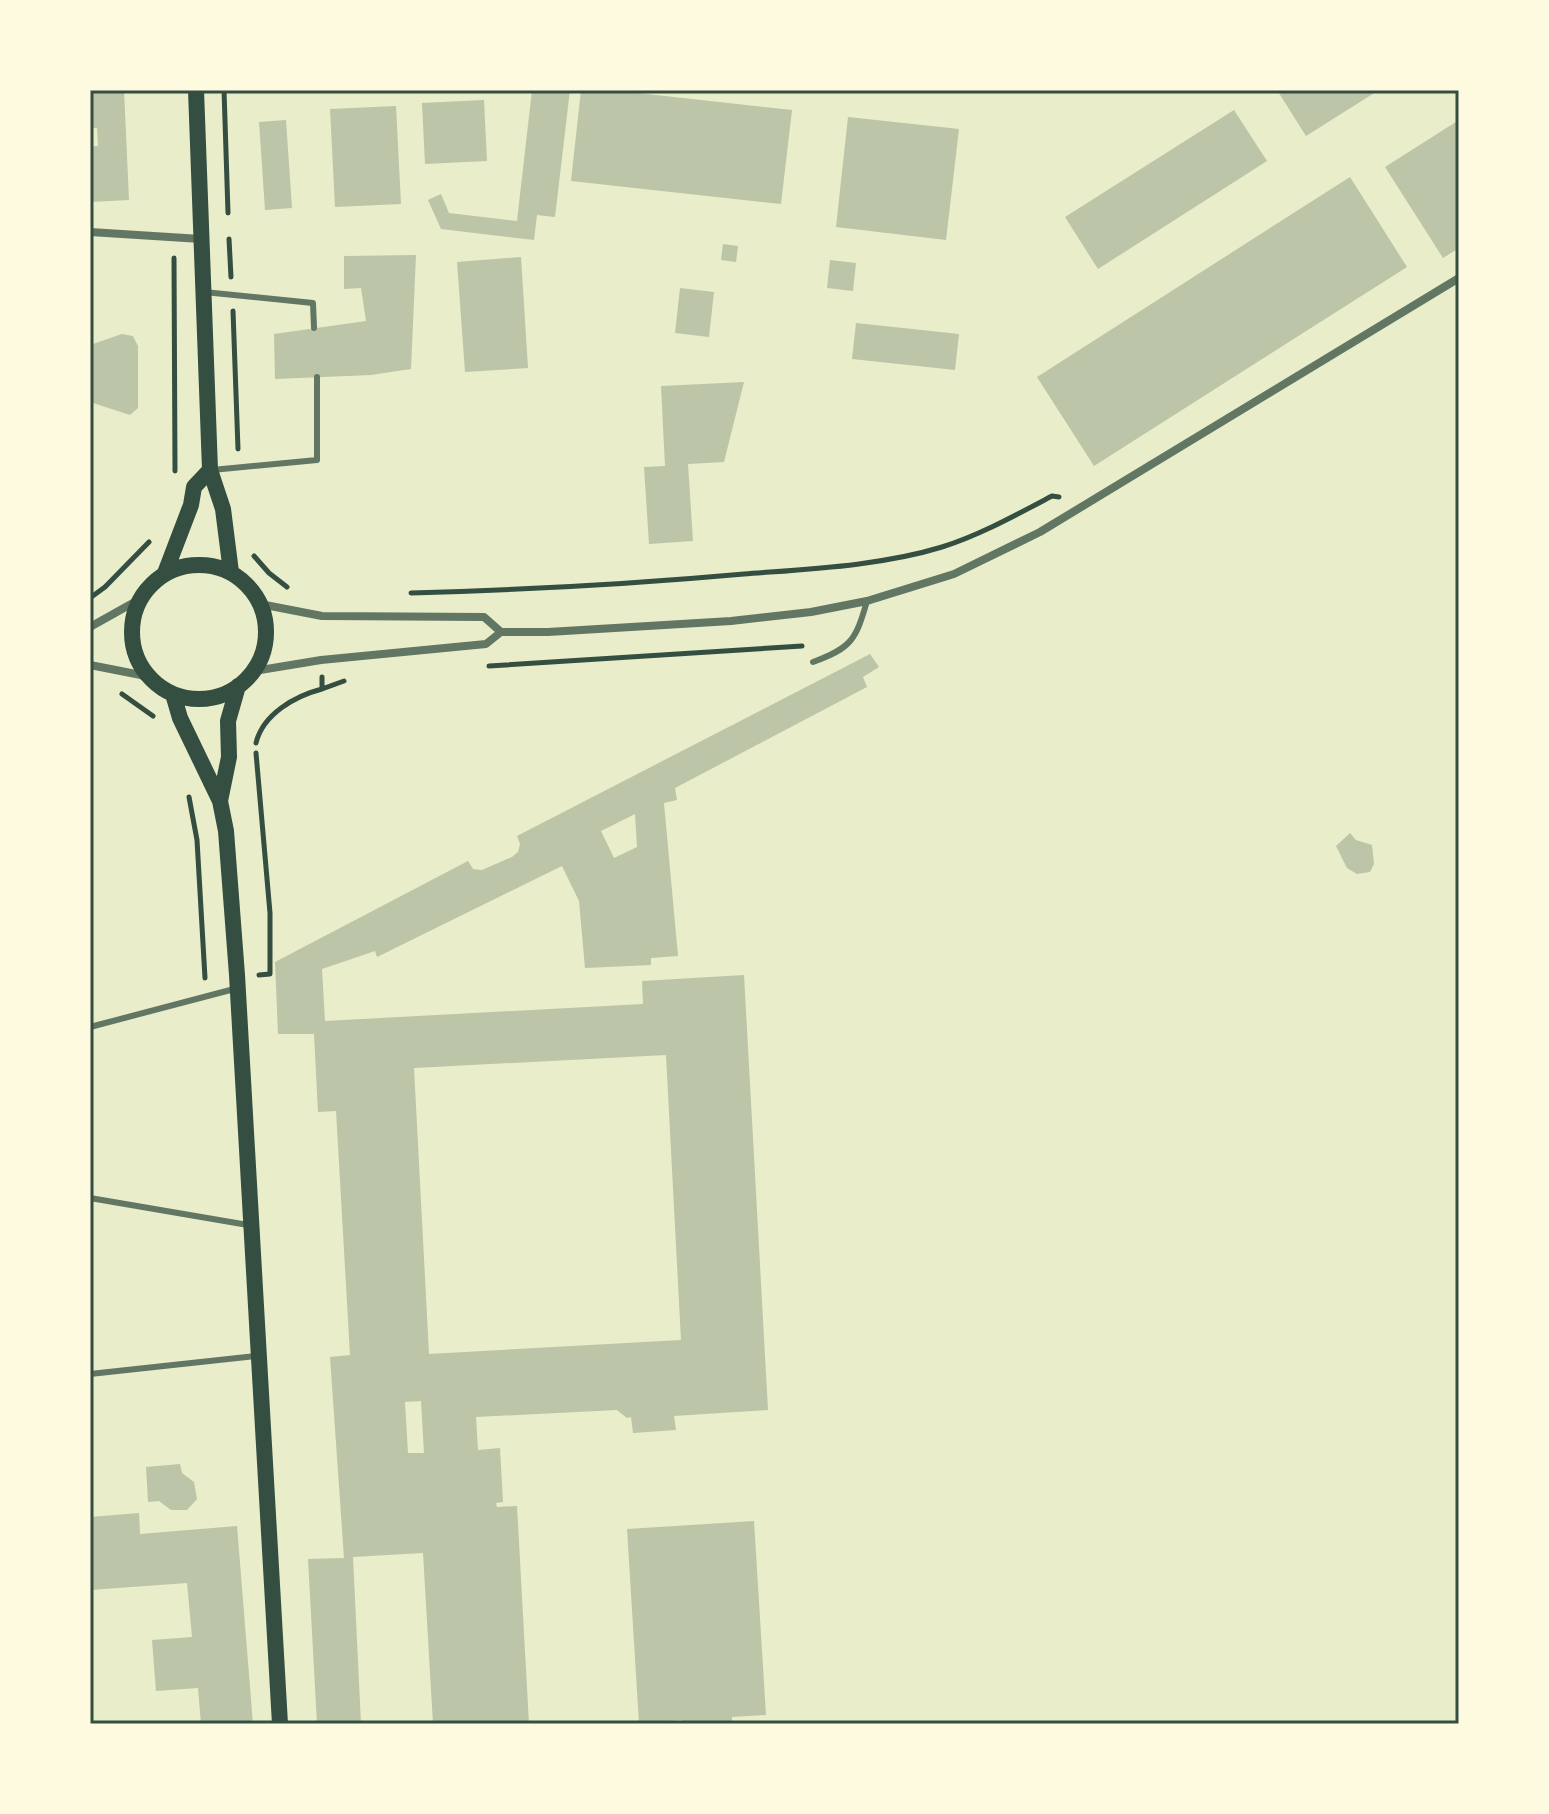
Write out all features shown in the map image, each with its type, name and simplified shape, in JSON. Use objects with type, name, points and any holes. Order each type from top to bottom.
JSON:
[{"type":"main road","points":[[196,90],[210,470],[223,509],[231,572]]},
{"type":"main road","points":[[165,573],[191,505],[194,487],[210,470]]},
{"type":"main road","points":[[197,564],[231,572],[248,586],[260,604],[266,638],[262,655],[254,671],[238,686],[223,694],[207,699],[173,694],[155,683],[143,670],[135,653],[131,635],[133,616],[140,599],[151,584],[165,573],[181,567],[197,564]]},
{"type":"main road","points":[[220,801],[229,757],[228,721],[238,686]]},
{"type":"main road","points":[[173,694],[180,718],[220,801],[226,831],[238,988],[280,1724]]},
{"type":"street","points":[[90,232],[202,239]]},
{"type":"street","points":[[254,671],[307,662],[486,644],[501,632],[731,621],[811,612],[867,601],[954,574],[1040,532],[1459,278]]},
{"type":"street","points":[[90,627],[140,599]]},
{"type":"street","points":[[260,604],[322,616],[484,617],[501,632]]},
{"type":"street","points":[[90,665],[141,675],[155,683]]},
{"type":"lane","points":[[204,292],[313,303],[314,328]]},
{"type":"lane","points":[[210,470],[317,460],[317,377]]},
{"type":"lane","points":[[813,662],[831,656],[856,637],[867,601]]},
{"type":"lane","points":[[90,1027],[238,988]]},
{"type":"lane","points":[[90,1198],[251,1225]]},
{"type":"lane","points":[[90,1374],[259,1356]]},
{"type":"path","points":[[174,475],[173,259],[202,239]]},
{"type":"path","points":[[397,593],[665,582],[811,570],[941,547],[1052,496],[1096,498]]},
{"type":"path","points":[[90,598],[127,567],[156,533]]},
{"type":"path","points":[[249,547],[269,573],[293,590]]},
{"type":"path","points":[[483,666],[805,645]]},
{"type":"path","points":[[322,689],[352,680]]},
{"type":"building","points":[[90,90],[124,90],[129,200],[90,202],[90,146],[98,146],[97,128],[90,128]]},
{"type":"building","points":[[532,90],[570,90],[555,217],[537,215],[534,240],[441,229],[428,200],[441,194],[449,213],[517,221]]},
{"type":"building","points":[[581,90],[611,90],[792,110],[781,204],[571,181]]},
{"type":"building","points":[[1277,90],[1379,90],[1306,136]]},
{"type":"building","points":[[484,100],[487,161],[425,164],[422,103]]},
{"type":"building","points":[[396,106],[401,204],[335,207],[330,109]]},
{"type":"building","points":[[1234,110],[1267,161],[1098,269],[1065,217]]},
{"type":"building","points":[[848,117],[959,129],[946,240],[836,227]]},
{"type":"building","points":[[286,120],[292,208],[265,210],[259,122]]},
{"type":"building","points":[[1459,120],[1459,248],[1443,258],[1385,167]]},
{"type":"building","points":[[1350,177],[1407,267],[1094,466],[1037,377]]},
{"type":"building","points":[[723,244],[738,246],[736,262],[721,260]]},
{"type":"building","points":[[416,255],[411,369],[371,375],[275,379],[274,334],[366,321],[361,288],[344,289],[344,256]]},
{"type":"building","points":[[521,257],[528,368],[465,372],[457,262]]},
{"type":"building","points":[[830,260],[856,263],[853,291],[827,288]]},
{"type":"building","points":[[680,288],[714,292],[709,337],[675,333]]},
{"type":"building","points":[[856,323],[959,334],[955,370],[852,359]]},
{"type":"building","points":[[122,334],[133,336],[138,346],[138,408],[130,415],[90,402],[90,345]]},
{"type":"building","points":[[744,382],[724,462],[688,464],[693,541],[649,544],[644,467],[665,466],[661,386]]},
{"type":"building","points":[[870,654],[879,667],[863,677],[867,687],[675,788],[677,800],[664,803],[678,956],[651,958],[651,965],[585,968],[579,901],[562,866],[377,957],[375,951],[322,969],[325,1021],[643,1004],[642,981],[744,975],[768,1410],[674,1416],[676,1430],[633,1433],[631,1417],[627,1418],[617,1410],[476,1417],[478,1450],[500,1448],[503,1502],[496,1503],[497,1507],[517,1506],[529,1724],[433,1724],[423,1553],[353,1557],[361,1724],[317,1724],[308,1559],[344,1558],[330,1357],[350,1355],[336,1111],[318,1112],[314,1034],[278,1034],[275,962],[468,861],[473,869],[482,870],[512,857],[518,852],[520,844],[517,836]],"holes":[[[635,814],[637,847],[614,858],[601,831]],[[666,1055],[681,1340],[429,1354],[414,1068]],[[421,1401],[424,1453],[408,1453],[405,1402]]]},
{"type":"building","points":[[1350,833],[1356,840],[1372,845],[1374,864],[1370,872],[1357,874],[1347,868],[1336,846]]},
{"type":"building","points":[[180,1464],[182,1473],[194,1482],[197,1499],[187,1510],[171,1510],[159,1501],[148,1502],[146,1467]]},
{"type":"building","points":[[139,1513],[140,1534],[237,1526],[253,1724],[201,1724],[198,1688],[156,1691],[152,1640],[192,1637],[187,1583],[90,1590],[90,1517]]},
{"type":"building","points":[[754,1521],[766,1715],[732,1717],[732,1724],[682,1724],[682,1720],[639,1723],[627,1529]]}]
